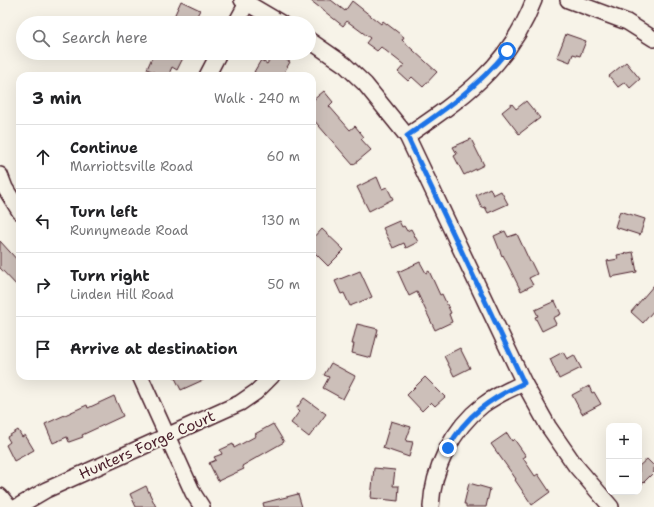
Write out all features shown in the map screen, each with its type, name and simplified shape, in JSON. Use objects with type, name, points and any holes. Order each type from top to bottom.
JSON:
[{"type":"street","points":[[407,136],[470,90],[498,62],[515,40],[534,0]]},
{"type":"street","points":[[568,0],[627,22],[654,38]]},
{"type":"street","points":[[239,16],[244,2],[269,16]]},
{"type":"street","points":[[316,45],[345,65],[364,84],[407,136],[524,383],[548,426],[575,465],[611,507]]},
{"type":"street","points":[[210,72],[216,60]]},
{"type":"street","points":[[0,175],[4,188],[16,206]]},
{"type":"street","points":[[142,380],[193,493],[202,507]]},
{"type":"street","name":"Hunters Forge Court","points":[[17,507],[46,490],[240,403],[256,392],[268,380]]},
{"type":"street","points":[[431,507],[437,475],[443,456],[452,439],[483,405],[524,383]]},
{"type":"street","points":[[0,496],[9,507]]},
{"type":"building","points":[[310,0],[331,0],[345,11],[352,1],[381,24],[383,21],[404,37],[402,40],[437,72],[423,87],[412,77],[408,81],[398,72],[404,65],[381,47],[377,51],[366,43],[370,38],[347,21],[343,26]]},
{"type":"building","points":[[181,1],[200,10],[197,16],[174,16]]},
{"type":"building","points":[[566,34],[586,41],[580,56],[573,54],[570,62],[557,57]]},
{"type":"building","points":[[151,60],[182,60],[177,70],[172,67],[170,72],[153,72],[147,69]]},
{"type":"building","points":[[261,60],[267,64],[270,60],[286,60],[290,62],[284,72],[254,72]]},
{"type":"building","points":[[626,62],[640,79],[630,88],[625,82],[618,87],[609,76]]},
{"type":"building","points":[[324,91],[333,102],[329,106],[350,130],[355,126],[364,137],[361,139],[371,150],[353,165],[316,123],[316,98]]},
{"type":"building","points":[[526,101],[540,118],[519,134],[502,112],[512,104],[516,109]]},
{"type":"building","points":[[471,139],[484,165],[464,175],[454,156],[457,154],[453,147]]},
{"type":"building","points":[[377,177],[382,189],[387,187],[393,199],[369,211],[357,187]]},
{"type":"building","points":[[490,188],[493,195],[501,191],[508,204],[488,213],[485,207],[482,208],[476,195]]},
{"type":"building","points":[[620,211],[645,219],[640,235],[615,227]]},
{"type":"building","points":[[399,221],[402,227],[404,226],[407,231],[411,229],[418,242],[406,248],[404,243],[393,248],[383,228]]},
{"type":"building","points":[[322,229],[344,250],[328,266],[316,254],[316,236]]},
{"type":"building","points":[[505,231],[508,237],[517,234],[537,274],[529,278],[533,285],[521,291],[503,255],[502,256],[494,236]]},
{"type":"building","points":[[0,241],[16,259],[16,285],[0,268]]},
{"type":"building","points":[[633,252],[637,272],[611,277],[607,261],[618,259],[617,255]]},
{"type":"building","points":[[420,262],[426,273],[429,271],[440,295],[442,294],[451,313],[449,314],[452,322],[435,330],[417,292],[409,296],[398,272]]},
{"type":"building","points":[[360,271],[372,297],[350,306],[344,293],[341,294],[335,281]]},
{"type":"building","points":[[654,285],[654,310],[643,323],[631,312]]},
{"type":"building","points":[[555,301],[561,314],[553,318],[556,324],[542,331],[535,317],[538,316],[535,310]]},
{"type":"building","points":[[357,324],[378,329],[371,358],[352,353],[354,344],[352,344]]},
{"type":"building","points":[[460,348],[470,368],[454,376],[444,356]]},
{"type":"building","points":[[563,352],[567,359],[574,355],[581,368],[559,379],[550,359]]},
{"type":"building","points":[[331,363],[355,376],[343,399],[323,388],[329,377],[324,375]]},
{"type":"building","points":[[425,377],[445,397],[435,406],[431,402],[422,411],[407,395]]},
{"type":"building","points":[[176,380],[203,380],[181,390]]},
{"type":"building","points":[[589,386],[592,393],[594,392],[601,404],[582,414],[572,395]]},
{"type":"building","points":[[114,396],[123,416],[82,435],[83,437],[69,442],[67,437],[53,443],[45,424],[87,405],[88,408]]},
{"type":"building","points":[[304,398],[326,414],[309,437],[291,423],[299,412],[296,409]]},
{"type":"building","points":[[391,421],[411,427],[406,441],[413,442],[409,457],[383,448]]},
{"type":"building","points":[[273,424],[284,442],[242,466],[244,469],[218,481],[209,463],[216,460],[214,457],[222,454],[220,450],[233,444],[234,448],[256,436],[255,434]]},
{"type":"building","points":[[18,430],[22,437],[25,435],[34,450],[14,461],[6,445],[10,442],[7,437]]},
{"type":"building","points":[[507,433],[512,441],[514,439],[526,456],[523,458],[535,476],[538,474],[550,492],[532,505],[515,480],[516,479],[491,444]]},
{"type":"building","points":[[647,459],[654,466],[654,472],[642,484],[642,463]]},
{"type":"building","points":[[374,468],[395,470],[393,486],[399,486],[398,501],[371,498]]},
{"type":"building","points":[[469,483],[490,489],[486,507],[466,507],[466,504],[464,504]]},
{"type":"building","points":[[146,486],[156,507],[136,507],[130,494]]},
{"type":"building","points":[[298,494],[302,507],[264,507],[263,503]]},
{"type":"route","points":[[448,448],[452,439],[483,405],[524,383],[407,136],[446,109],[476,85],[507,51]]}]
